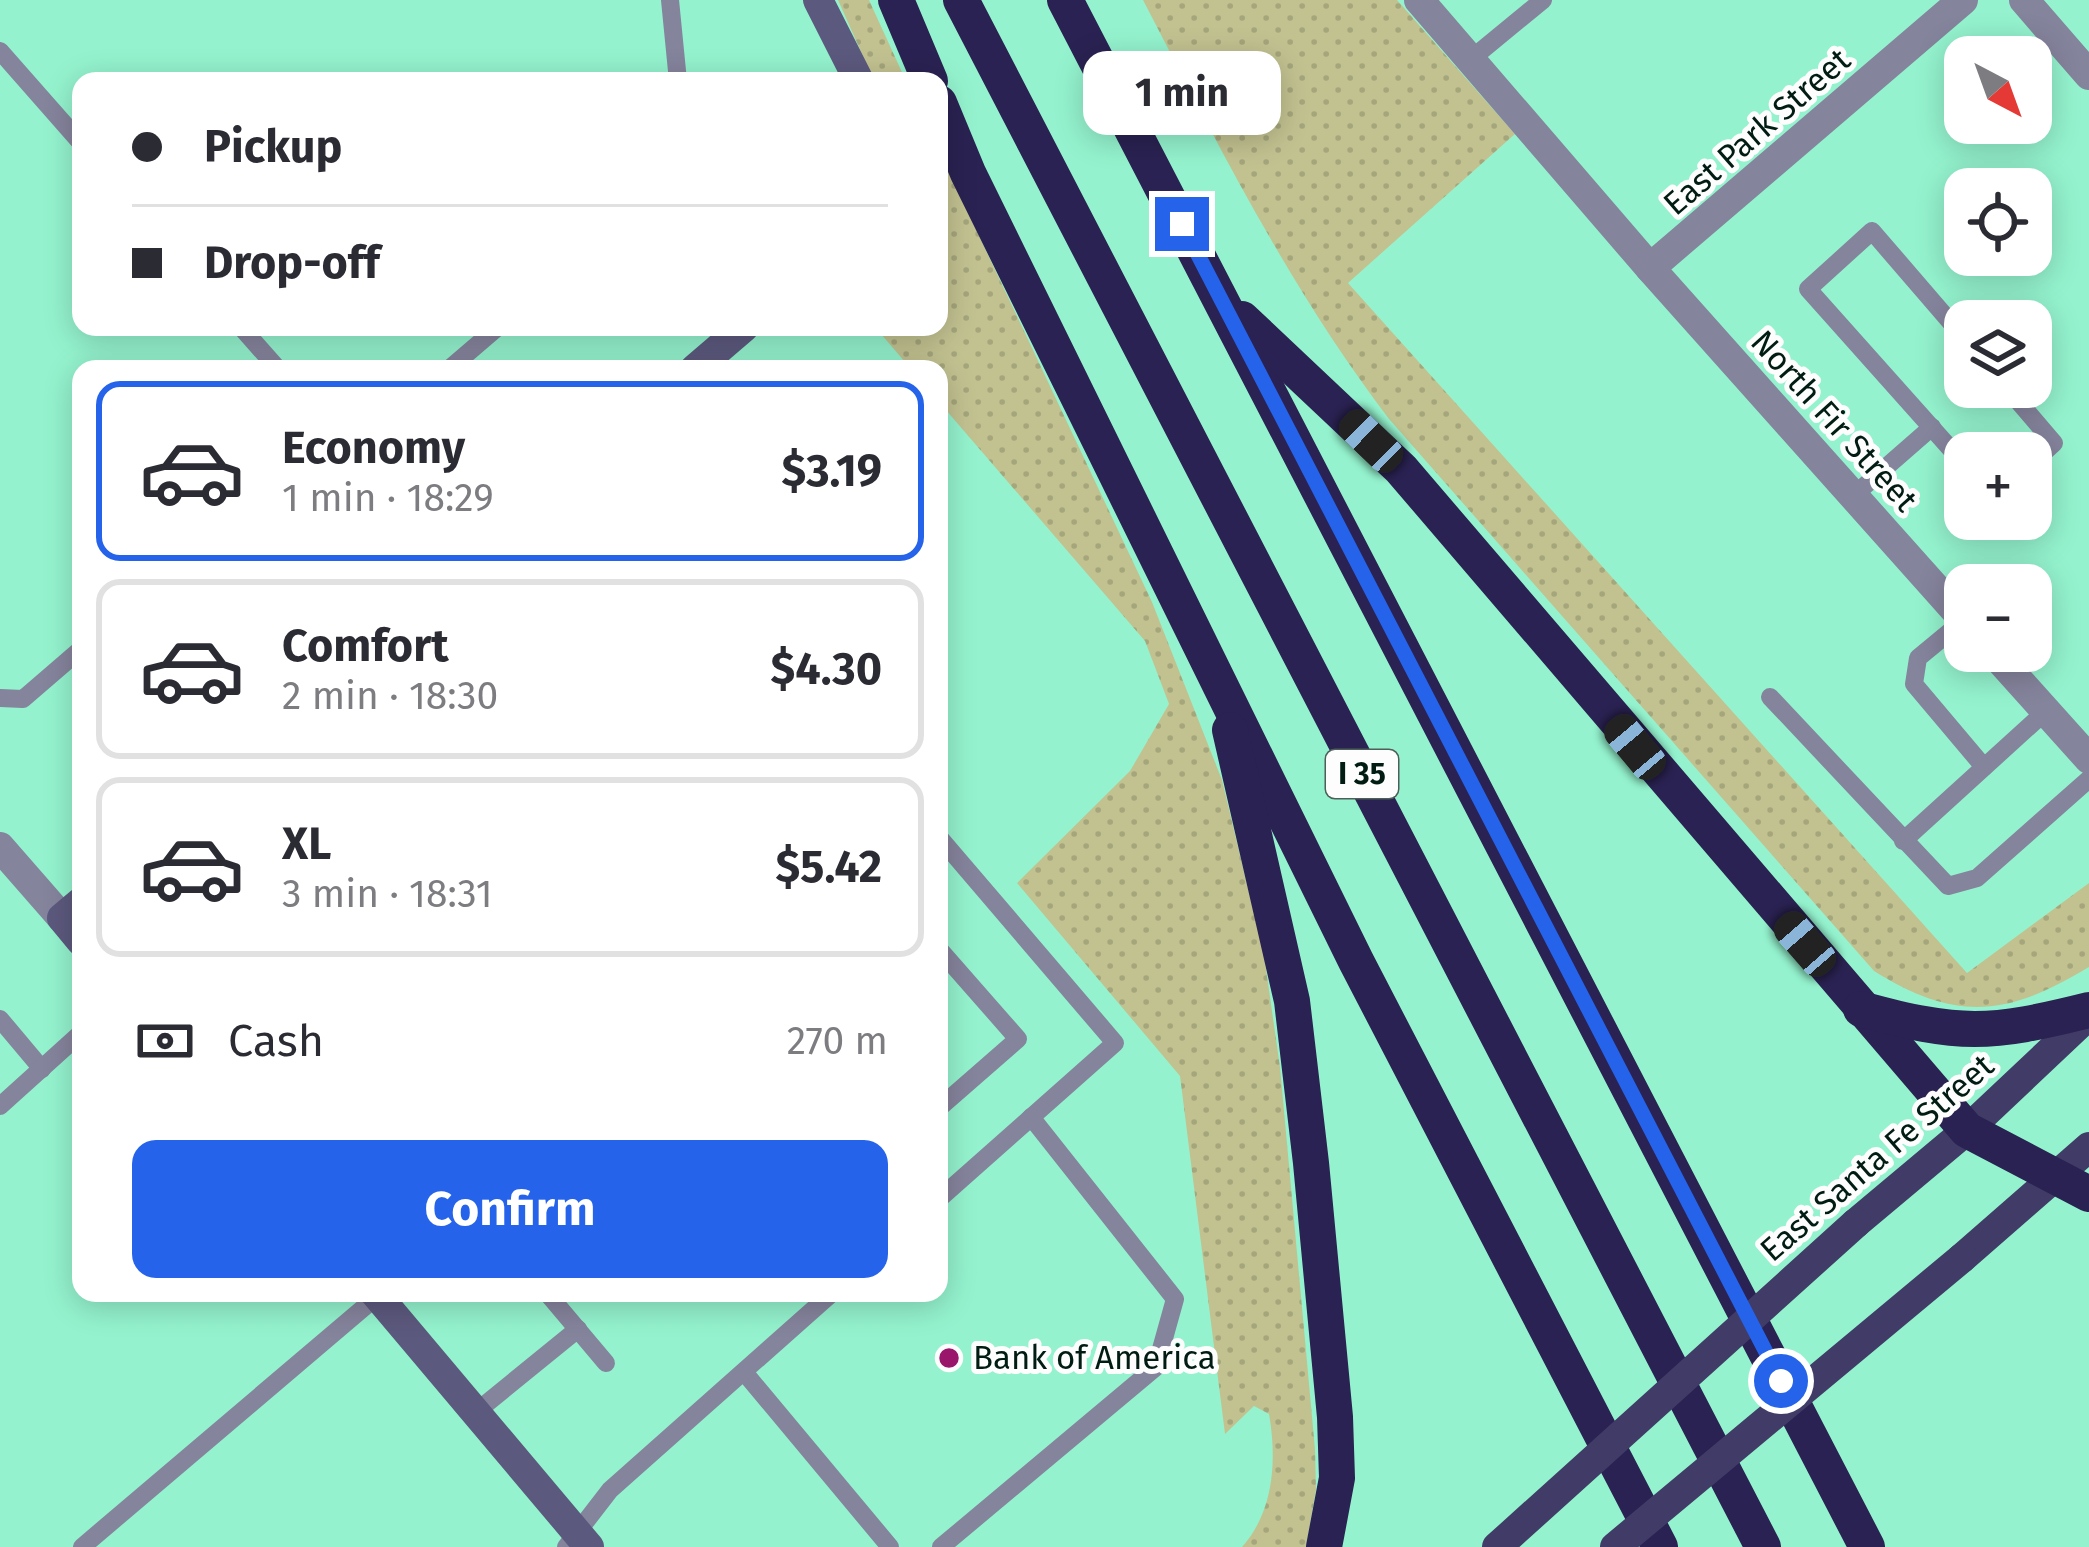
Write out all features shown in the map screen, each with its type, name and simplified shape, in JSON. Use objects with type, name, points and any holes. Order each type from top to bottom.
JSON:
[{"type":"highway","points":[[896,0],[926,72]]},
{"type":"highway","name":"I 35","points":[[961,0],[1763,1547]]},
{"type":"highway","points":[[1065,0],[1867,1547]]},
{"type":"highway","points":[[948,125],[1356,961],[1660,1547]]},
{"type":"highway","points":[[1220,298],[1401,470],[1967,1130],[2074,1185]]},
{"type":"highway","points":[[1224,691],[1234,763],[1292,1001],[1306,1117],[1335,1417],[1337,1478],[1324,1547]]},
{"type":"highway","points":[[1861,1009],[1937,1030],[1986,1033],[2089,1012]]},
{"type":"main road","points":[[818,0],[855,72]]},
{"type":"main road","points":[[706,360],[734,336]]},
{"type":"main road","name":"East Santa Fe Street","points":[[1497,1547],[1856,1223],[1967,1130],[2089,1012]]},
{"type":"main road","points":[[1615,1547],[1962,1258],[2074,1185],[2089,1148]]},
{"type":"main road","points":[[385,1302],[521,1465],[578,1543]]},
{"type":"street","name":"North Fir Street","points":[[1419,0],[1944,598]]},
{"type":"street","points":[[2024,0],[2089,75]]},
{"type":"street","name":"East Park Street","points":[[1650,268],[1944,6]]},
{"type":"street","points":[[2011,672],[2089,759]]},
{"type":"street","points":[[0,847],[72,917]]},
{"type":"lane","points":[[670,0],[677,72]]},
{"type":"lane","points":[[1470,60],[1543,0]]},
{"type":"lane","points":[[0,51],[72,133]]},
{"type":"lane","points":[[1944,315],[1872,231],[1808,289],[1944,441]]},
{"type":"lane","points":[[250,336],[270,360]]},
{"type":"lane","points":[[459,360],[487,336]]},
{"type":"lane","points":[[2024,408],[2045,432]]},
{"type":"lane","points":[[1853,496],[1932,427]]},
{"type":"lane","points":[[1944,637],[1918,658],[1914,684],[1984,767]]},
{"type":"lane","points":[[0,698],[23,699],[72,657]]},
{"type":"lane","points":[[1770,697],[1948,886],[1977,878],[2089,779]]},
{"type":"lane","points":[[1903,841],[2046,711]]},
{"type":"lane","points":[[948,847],[1115,1042],[948,1190]]},
{"type":"lane","points":[[948,959],[1018,1039],[948,1100]]},
{"type":"lane","points":[[0,1019],[42,1069]]},
{"type":"lane","points":[[0,1106],[72,1041]]},
{"type":"lane","points":[[941,1547],[1156,1367],[1174,1300],[1031,1117]]},
{"type":"lane","points":[[82,1547],[369,1302]]},
{"type":"lane","points":[[556,1302],[606,1363]]},
{"type":"lane","points":[[578,1543],[610,1490],[822,1302]]},
{"type":"lane","points":[[476,1412],[578,1329]]},
{"type":"lane","points":[[744,1372],[890,1547]]},
{"type":"green space","points":[[838,0],[869,0],[902,72],[870,72]]},
{"type":"green space","points":[[1143,0],[1397,0],[1515,134],[1348,283],[1967,973],[2089,883],[2089,967],[2033,996],[1982,1007],[1931,999],[1874,971],[1389,419],[1287,268]]},
{"type":"green space","points":[[948,170],[1152,602],[1222,780],[1264,955],[1280,1067],[1315,1449],[1316,1490],[1306,1547],[1242,1547],[1267,1501],[1272,1467],[1269,1414],[1254,1406],[1225,1434],[1180,1076],[1017,883],[1130,771],[1169,704],[1145,641],[948,412],[948,360],[903,360],[883,336],[948,336]]},
{"type":"place","name":"Bank of America","points":[[949,1358]]},
{"type":"route","points":[[1182,224],[1781,1381]]}]
